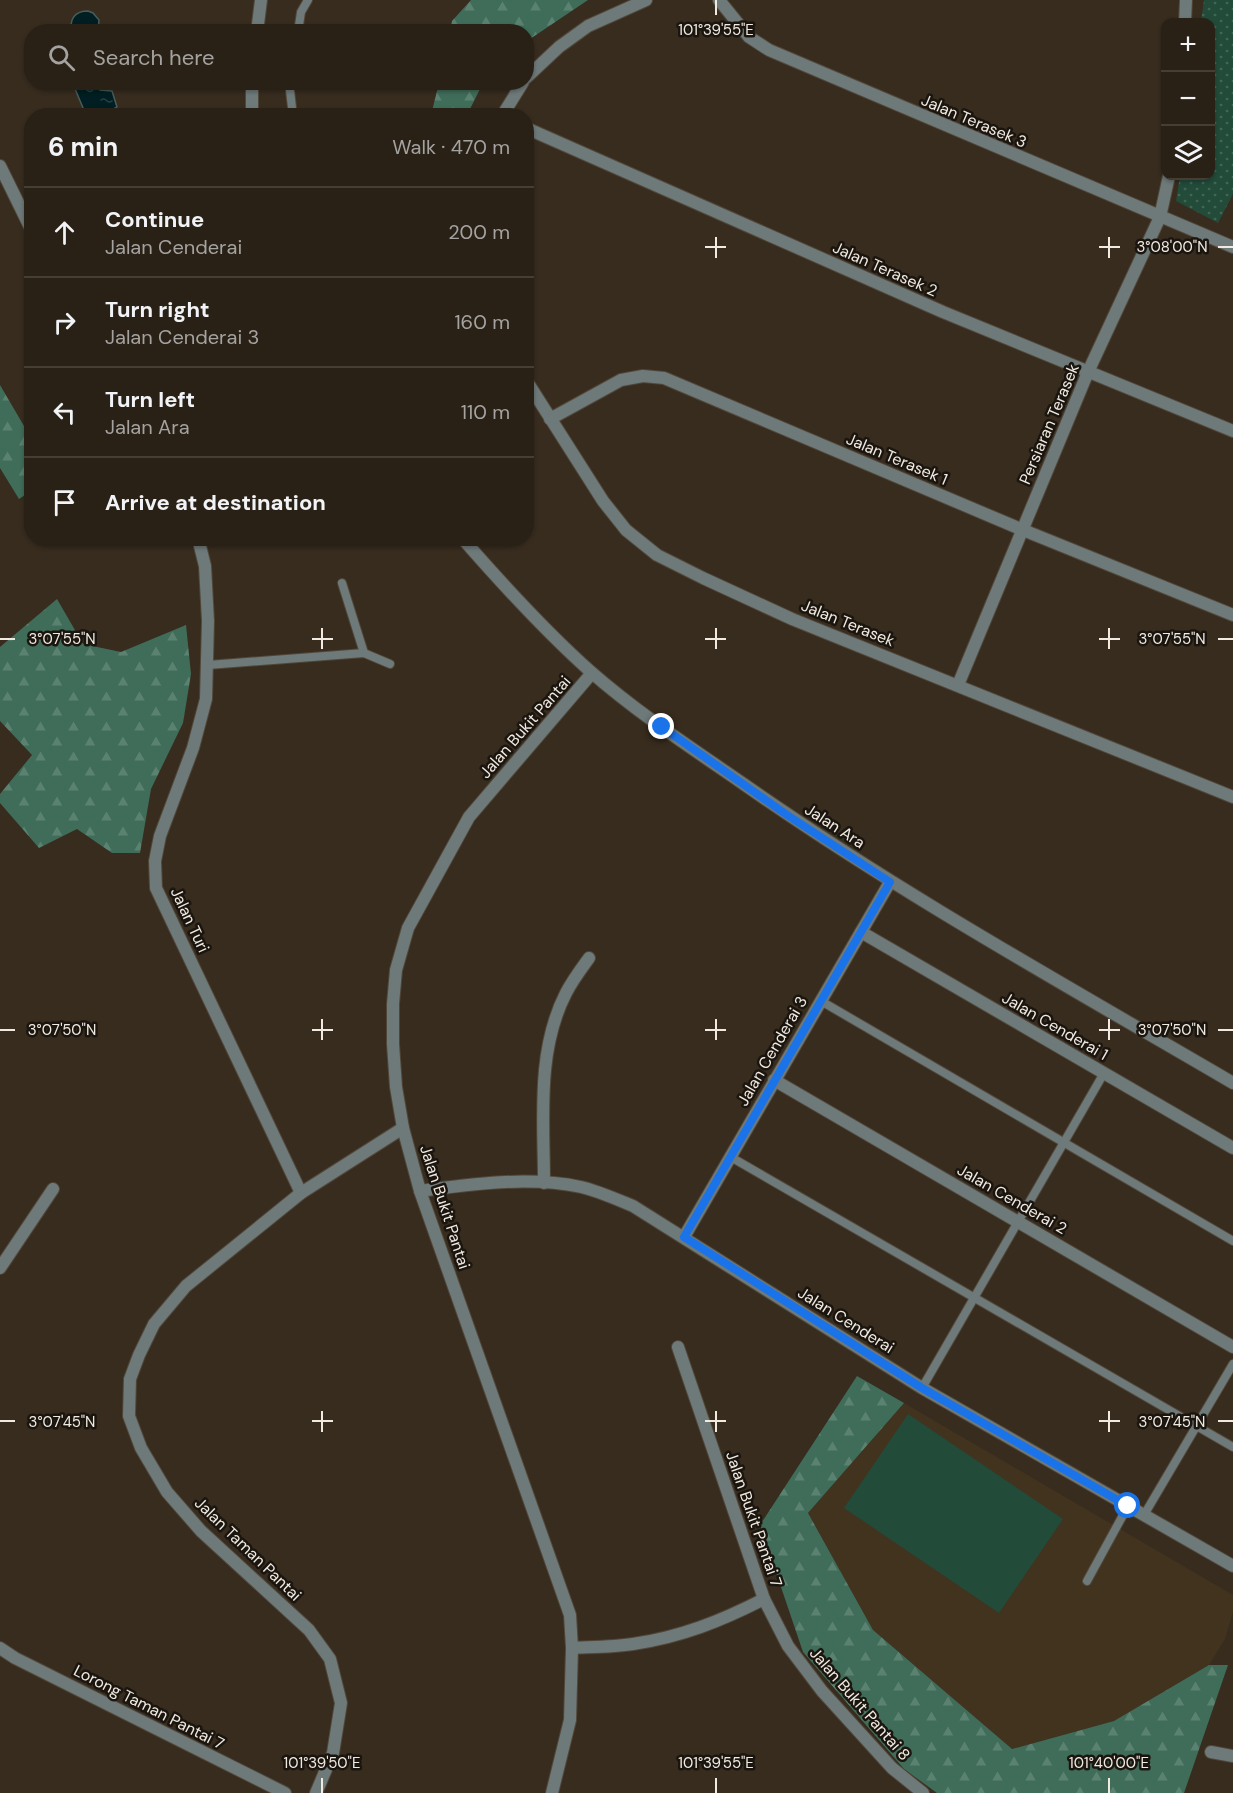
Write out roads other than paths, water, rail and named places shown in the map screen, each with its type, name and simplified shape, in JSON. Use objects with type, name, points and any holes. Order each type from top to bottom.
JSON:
[{"type":"street","points":[[258,24],[261,0]]},
{"type":"street","points":[[534,70],[559,46],[588,26],[646,0]]},
{"type":"street","name":"Jalan Terasek 3","points":[[719,0],[749,37],[769,50],[1233,247]]},
{"type":"street","points":[[1185,18],[1186,0]]},
{"type":"street","points":[[252,90],[252,108]]},
{"type":"street","points":[[507,108],[518,90]]},
{"type":"street","name":"Jalan Terasek 2","points":[[534,132],[943,312],[1233,431]]},
{"type":"street","points":[[0,166],[24,215]]},
{"type":"street","name":"Persiaran Terasek","points":[[958,685],[1088,372],[1160,217],[1168,180]]},
{"type":"street","name":"Jalan Terasek 1","points":[[550,419],[621,380],[643,376],[664,378],[1023,530],[1233,615]]},
{"type":"street","name":"Jalan Terasek","points":[[534,393],[603,501],[626,530],[657,555],[792,619],[1233,796]]},
{"type":"street","name":"Jalan Turi","points":[[200,546],[206,566],[208,664],[206,699],[193,748],[160,836],[155,861],[156,888],[302,1193]]},
{"type":"street","name":"Jalan Ara","points":[[469,546],[534,618],[592,673],[662,727],[787,815],[890,882],[1233,1083]]},
{"type":"street","name":"Jalan Bukit Pantai","points":[[552,1793],[570,1720],[572,1648],[570,1616],[420,1191],[403,1128],[394,1065],[393,1004],[396,970],[408,928],[469,817],[592,673]]},
{"type":"street","name":"Jalan Cenderai 3","points":[[684,1237],[890,882]]},
{"type":"street","name":"Jalan Cenderai 1","points":[[861,932],[1233,1148]]},
{"type":"street","points":[[544,1183],[544,1073],[550,1032],[566,993],[589,958]]},
{"type":"street","name":"Jalan Cenderai 2","points":[[774,1080],[1233,1347]]},
{"type":"street","name":"Jalan Taman Pantai","points":[[316,1793],[333,1753],[341,1703],[330,1659],[309,1630],[201,1532],[168,1492],[141,1448],[129,1416],[130,1379],[154,1324],[186,1286],[302,1193],[403,1128]]},
{"type":"street","name":"Jalan Cenderai","points":[[420,1191],[483,1182],[544,1183],[580,1187],[633,1206],[922,1388],[1233,1566]]},
{"type":"street","points":[[0,1268],[53,1189]]},
{"type":"street","name":"Jalan Bukit Pantai 7","points":[[678,1347],[764,1599]]},
{"type":"street","points":[[572,1648],[631,1644],[677,1635],[722,1620],[764,1599]]},
{"type":"street","name":"Jalan Bukit Pantai 8","points":[[764,1599],[788,1646],[822,1691],[892,1768],[922,1793]]},
{"type":"street","name":"Lorong Taman Pantai 7","points":[[0,1648],[15,1658],[285,1793]]},
{"type":"street","points":[[1211,1752],[1233,1756]]},
{"type":"lane","points":[[299,24],[301,12],[308,0]]},
{"type":"lane","points":[[290,90],[292,108]]},
{"type":"lane","points":[[342,583],[364,653]]},
{"type":"lane","points":[[208,664],[364,653],[390,664]]},
{"type":"lane","points":[[820,1001],[1233,1241]]},
{"type":"lane","points":[[922,1388],[1104,1073]]},
{"type":"lane","points":[[729,1156],[1233,1447]]},
{"type":"lane","points":[[1144,1515],[1233,1364]]},
{"type":"lane","points":[[1087,1581],[1128,1506]]},
{"type":"water","points":[[80,12],[93,13],[99,20],[99,24],[71,24],[74,16]]},
{"type":"water","points":[[76,90],[112,91],[117,107],[115,108],[83,108]]}]
